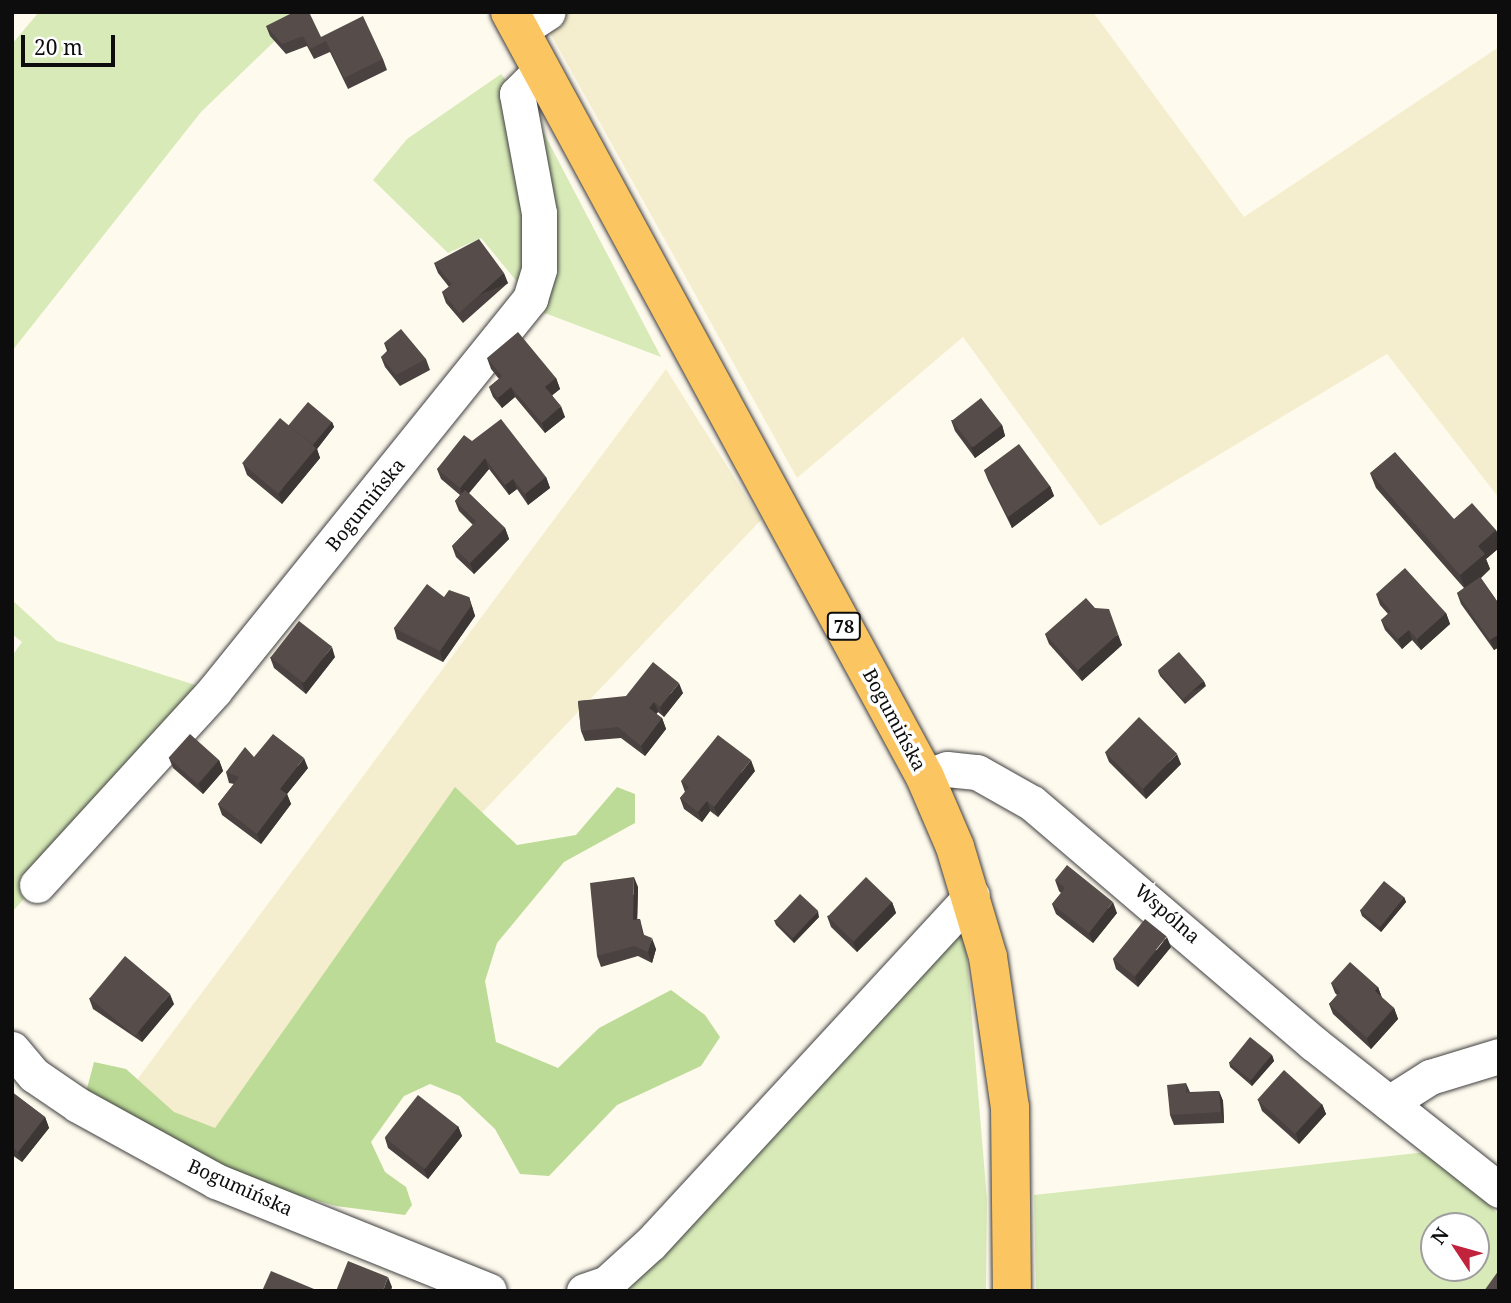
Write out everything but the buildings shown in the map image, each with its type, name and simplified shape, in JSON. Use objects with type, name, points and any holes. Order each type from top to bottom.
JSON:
[{"type":"main road","name":"Bogumińska","points":[[526,18],[540,72],[925,777],[972,895],[988,957],[1010,1107],[1012,1291]]},
{"type":"street","name":"Bogumińska","points":[[37,885],[215,691],[530,299],[539,270],[539,213],[517,94],[540,72]]},
{"type":"street","name":"Wspólna","points":[[925,777],[947,769],[977,772],[1032,803],[1389,1103],[1499,1190]]},
{"type":"street","points":[[584,1291],[607,1283],[651,1243],[972,895]]},
{"type":"street","name":"Bogumińska","points":[[12,1049],[34,1075],[78,1105],[216,1181],[489,1291]]},
{"type":"street","points":[[1389,1103],[1430,1077],[1499,1056]]},
{"type":"shaded area","points":[[558,12],[1093,12],[1244,217],[1499,47],[1499,498],[1387,354],[1100,526],[963,337],[797,478],[544,22]]},
{"type":"shaded area","points":[[666,369],[761,520],[477,818],[208,1144],[119,1104]]},
{"type":"green space","points":[[39,12],[305,12],[201,112],[12,351],[12,44]]},
{"type":"green space","points":[[501,74],[537,120],[661,357],[542,312],[481,238],[448,253],[373,180],[407,139]]},
{"type":"green space","points":[[12,600],[57,641],[214,691],[12,912],[12,656],[22,642],[12,634]]},
{"type":"green space","points":[[455,787],[517,845],[576,835],[617,787],[635,794],[635,823],[564,862],[497,943],[485,981],[496,1042],[558,1068],[599,1028],[671,990],[705,1015],[720,1037],[701,1066],[617,1105],[549,1176],[520,1174],[495,1129],[460,1096],[430,1084],[404,1096],[371,1142],[385,1172],[406,1187],[412,1205],[405,1215],[336,1206],[249,1181],[85,1096],[94,1062],[126,1069],[174,1112],[215,1128]]},
{"type":"green space","points":[[964,923],[987,1200],[986,1291],[618,1291]]},
{"type":"green space","points":[[1445,1150],[1499,1216],[1499,1291],[1036,1291],[1034,1195]]}]
